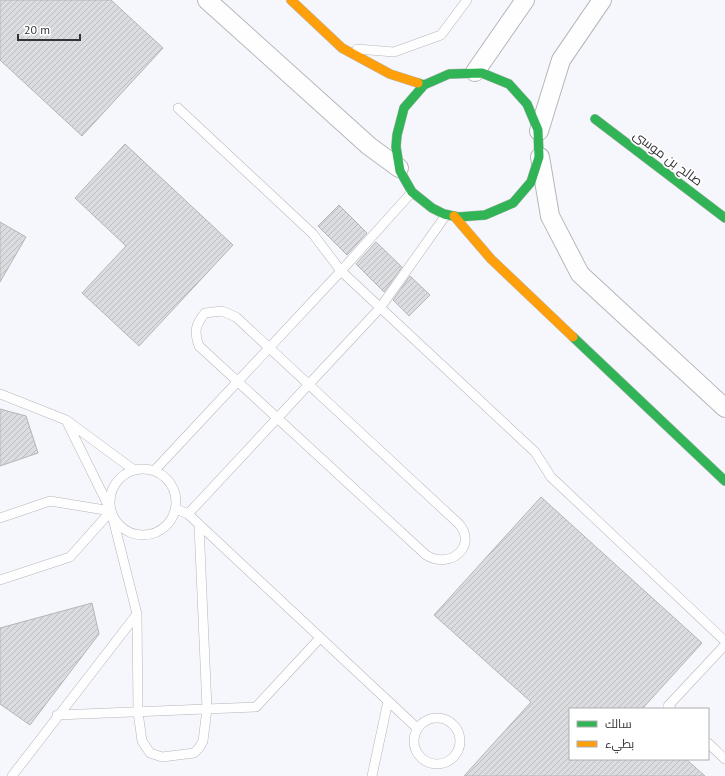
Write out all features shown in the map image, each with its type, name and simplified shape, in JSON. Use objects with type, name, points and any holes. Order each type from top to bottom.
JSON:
[{"type":"street","points":[[207,0],[369,146],[398,168]]},
{"type":"street","points":[[291,0],[342,48],[390,74],[424,85]]},
{"type":"street","points":[[475,72],[525,0]]},
{"type":"street","points":[[539,131],[561,60],[602,0]]},
{"type":"street","points":[[540,157],[534,176],[524,192],[509,205],[492,214],[474,217],[450,215],[433,209],[412,192],[398,168],[395,137],[404,108],[424,85],[448,74],[475,72],[497,78],[517,91],[531,109],[539,131],[540,157],[550,216],[580,274],[725,408]]},
{"type":"street","name":"صالح بن موسى","points":[[595,119],[725,218]]},
{"type":"street","points":[[450,215],[491,259],[725,481]]},
{"type":"lane","points":[[342,48],[394,52],[441,35],[467,0]]},
{"type":"lane","points":[[178,108],[314,234],[341,271],[535,452],[551,477],[725,641]]},
{"type":"lane","points":[[154,471],[341,271],[412,192]]},
{"type":"lane","points":[[188,514],[380,308],[450,215]]},
{"type":"lane","points":[[222,311],[229,313],[269,348],[462,528],[465,536],[464,544],[456,557],[441,561],[426,555],[276,419],[199,346],[195,331],[197,322],[205,313],[222,311]]},
{"type":"lane","points":[[0,394],[66,420],[134,470]]},
{"type":"lane","points":[[66,420],[111,511],[115,521],[131,534],[142,536],[154,534],[164,528],[172,519],[176,508],[172,486],[164,477],[154,471],[144,469],[134,470],[124,475],[117,482],[112,491],[110,501],[111,511],[137,614],[138,712],[142,741],[150,752],[162,757],[194,754],[200,748],[205,732],[206,709],[199,524]]},
{"type":"lane","points":[[0,518],[50,501],[111,511]]},
{"type":"lane","points":[[176,508],[188,514],[418,728]]},
{"type":"lane","points":[[0,580],[70,557],[111,511]]},
{"type":"lane","points":[[12,776],[57,715],[137,614]]},
{"type":"lane","points":[[57,715],[256,707],[320,638]]},
{"type":"lane","points":[[670,708],[668,706],[725,645]]},
{"type":"lane","points":[[372,776],[388,701]]},
{"type":"lane","points":[[437,718],[451,724],[459,737],[457,752],[452,758],[439,764],[425,761],[415,750],[414,735],[418,728],[423,723],[437,718]]},
{"type":"lane","points":[[709,744],[725,759]]},
{"type":"building","points":[[0,0],[111,0],[163,48],[82,136],[0,60]]},
{"type":"building","points":[[125,144],[233,245],[139,346],[82,293],[126,246],[75,198]]},
{"type":"building","points":[[339,205],[367,233],[347,255],[318,226]]},
{"type":"building","points":[[0,222],[26,237],[0,282]]},
{"type":"building","points":[[376,242],[402,267],[384,292],[356,264]]},
{"type":"building","points":[[410,276],[430,295],[409,316],[393,300]]},
{"type":"building","points":[[0,409],[26,416],[38,453],[0,466]]},
{"type":"building","points":[[541,497],[702,643],[643,708],[569,708],[569,760],[687,760],[705,776],[464,776],[531,702],[434,615]]},
{"type":"building","points":[[92,603],[99,634],[30,725],[0,704],[0,628]]},
{"type":"traffic: fast","points":[[418,83],[424,85],[449,74],[482,73],[509,84],[527,104],[538,130],[539,157],[531,182],[513,203],[485,215],[458,217],[444,214],[432,208],[412,192],[400,171],[396,147],[397,135],[404,108],[424,85]]},
{"type":"traffic: fast","points":[[595,119],[725,218]]},
{"type":"traffic: fast","points":[[573,337],[725,481]]},
{"type":"traffic: slow","points":[[291,0],[342,48],[390,74],[418,83]]},
{"type":"traffic: slow","points":[[454,216],[491,259],[573,337]]}]
